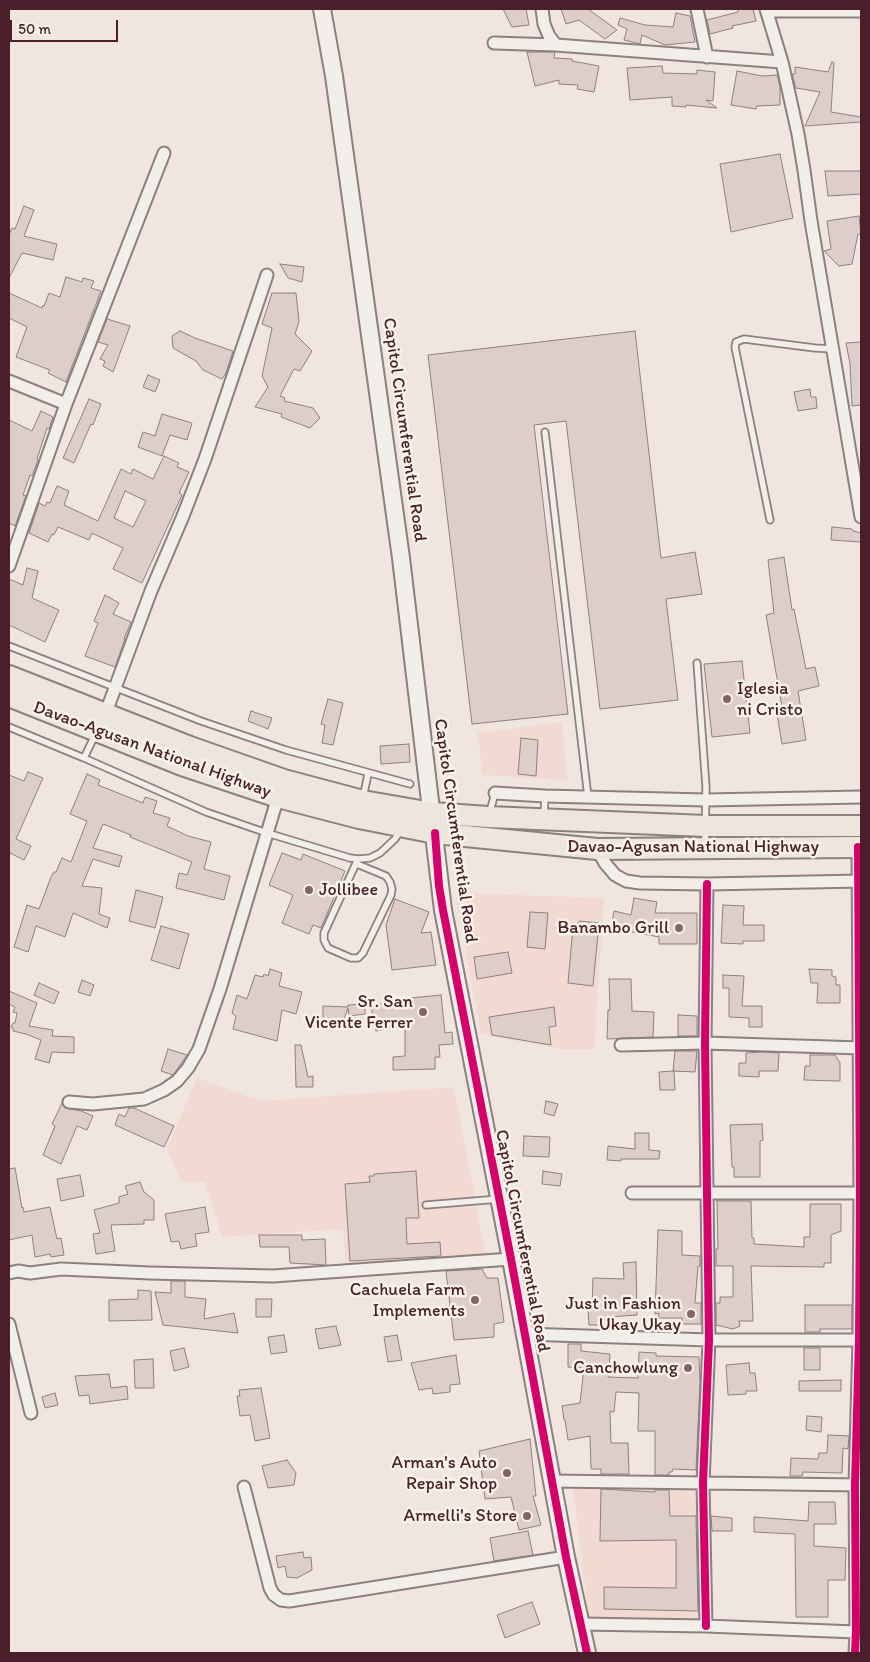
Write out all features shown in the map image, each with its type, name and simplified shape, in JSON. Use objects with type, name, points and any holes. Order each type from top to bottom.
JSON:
[{"type":"highway","name":"Davao-Agusan National Highway","points":[[9,676],[182,765],[278,797],[402,827],[435,833],[597,849],[860,847]]},
{"type":"highway","name":"Davao-Agusan National Highway","points":[[9,696],[190,747],[284,780],[363,800],[432,813],[488,818],[706,826],[861,826]]},
{"type":"main road","name":"Capitol Circumferential Road","points":[[322,9],[334,76],[400,548],[426,776],[435,833],[439,886],[566,1557],[587,1653]]},
{"type":"street","points":[[542,9],[544,24],[549,36],[556,45]]},
{"type":"street","points":[[697,9],[707,57]]},
{"type":"street","points":[[861,11],[766,10],[782,62],[803,161],[811,221],[861,517]]},
{"type":"street","points":[[494,43],[556,45],[782,62]]},
{"type":"street","points":[[9,566],[66,404],[164,153]]},
{"type":"street","points":[[101,723],[150,591],[183,516],[205,459],[267,275]]},
{"type":"street","points":[[9,381],[66,404]]},
{"type":"street","points":[[495,793],[706,800],[861,797]]},
{"type":"street","points":[[69,1102],[92,1104],[144,1099],[178,1081],[188,1068],[198,1049],[220,989],[278,797]]},
{"type":"street","points":[[855,1653],[861,1193],[860,847]]},
{"type":"street","points":[[597,849],[615,875],[626,881],[640,883],[707,884],[859,881]]},
{"type":"street","points":[[706,1626],[703,1483],[709,1340],[706,1043],[707,884]]},
{"type":"street","points":[[622,1045],[706,1043],[860,1048]]},
{"type":"street","points":[[632,1193],[861,1193]]},
{"type":"street","points":[[9,1273],[18,1271],[30,1273],[61,1269],[273,1276],[511,1260]]},
{"type":"street","points":[[9,1324],[31,1413]]},
{"type":"street","points":[[524,1334],[709,1340],[860,1340]]},
{"type":"street","points":[[552,1481],[858,1485]]},
{"type":"street","points":[[244,1487],[270,1588],[274,1595],[281,1600],[302,1599],[566,1557]]},
{"type":"street","points":[[580,1624],[706,1626],[856,1632]]},
{"type":"lane","points":[[770,520],[735,347],[736,342],[744,339],[833,349]]},
{"type":"lane","points":[[545,432],[588,797]]},
{"type":"lane","points":[[9,646],[114,688],[286,750],[410,784]]},
{"type":"lane","points":[[697,662],[706,800],[706,849]]},
{"type":"lane","points":[[84,758],[101,723]]},
{"type":"lane","points":[[9,727],[189,805],[357,862],[386,876],[392,889],[391,894],[363,953],[358,958],[351,958],[328,948],[324,940],[324,933],[357,862],[380,853],[395,839],[402,827]]},
{"type":"lane","points":[[363,800],[368,774]]},
{"type":"lane","points":[[488,818],[495,793]]},
{"type":"lane","points":[[544,796],[544,820]]},
{"type":"lane","points":[[426,1205],[499,1199]]},
{"type":"shaded area","points":[[562,722],[567,780],[482,775],[478,733]]},
{"type":"shaded area","points":[[455,893],[604,898],[594,1049],[561,1049],[481,1034]]},
{"type":"shaded area","points":[[197,1078],[261,1101],[454,1087],[486,1257],[346,1265],[343,1229],[222,1237],[205,1182],[181,1182],[167,1149]]},
{"type":"shaded area","points":[[573,1486],[698,1490],[701,1621],[589,1622]]},
{"type":"building","points":[[503,9],[526,9],[529,25],[512,27]]},
{"type":"building","points":[[561,9],[588,9],[617,30],[605,39],[579,20],[566,24]]},
{"type":"building","points":[[738,9],[753,9],[756,21],[732,26],[733,28],[710,34],[707,20],[738,12]]},
{"type":"building","points":[[676,13],[690,16],[695,42],[665,45],[642,35],[640,44],[624,40],[627,29],[618,25],[620,18],[645,25],[673,27]]},
{"type":"building","points":[[527,52],[555,52],[554,58],[572,59],[572,61],[599,66],[594,92],[577,89],[578,85],[559,84],[559,80],[535,86]]},
{"type":"building","points":[[832,62],[834,63],[831,112],[861,117],[861,122],[805,126],[820,92],[796,88],[792,74],[795,74],[795,67],[828,72]]},
{"type":"building","points":[[662,66],[663,73],[697,74],[697,70],[715,72],[713,101],[706,100],[717,108],[686,105],[686,107],[672,106],[672,97],[630,100],[627,68]]},
{"type":"building","points":[[737,71],[762,76],[777,75],[780,86],[780,105],[757,106],[756,109],[731,105]]},
{"type":"building","points":[[780,154],[793,218],[731,232],[720,164]]},
{"type":"building","points":[[825,171],[861,171],[861,194],[828,196]]},
{"type":"building","points":[[24,206],[34,210],[24,236],[57,244],[53,260],[22,253],[9,278],[9,235],[12,228],[15,229]]},
{"type":"building","points":[[859,216],[861,234],[858,234],[852,264],[839,266],[824,251],[831,249],[827,221]]},
{"type":"building","points":[[280,264],[304,267],[302,282],[288,278]]},
{"type":"building","points":[[66,277],[82,282],[83,278],[94,281],[91,288],[101,291],[66,382],[48,373],[50,370],[16,357],[27,327],[9,318],[9,293],[42,308],[49,293],[60,297]]},
{"type":"building","points":[[272,293],[296,293],[299,321],[295,334],[312,351],[300,371],[294,369],[280,396],[285,398],[284,401],[313,408],[320,418],[310,428],[281,417],[282,414],[255,407],[268,387],[262,376],[272,328],[262,324]]},
{"type":"building","points":[[107,319],[130,326],[113,372],[103,366],[105,361],[100,359],[108,345],[98,342]]},
{"type":"building","points":[[180,331],[233,351],[226,373],[222,379],[203,370],[196,361],[173,348],[172,336]]},
{"type":"building","points":[[635,331],[661,558],[695,552],[702,594],[666,599],[678,700],[600,709],[566,421],[534,425],[568,714],[472,724],[428,355]]},
{"type":"building","points":[[861,342],[861,405],[852,406],[850,364],[846,343]]},
{"type":"building","points":[[148,375],[160,380],[155,392],[143,387]]},
{"type":"building","points":[[810,389],[811,397],[816,397],[817,408],[798,411],[794,392]]},
{"type":"building","points":[[89,399],[101,404],[74,463],[63,458]]},
{"type":"building","points":[[41,411],[53,417],[49,429],[47,428],[38,460],[23,495],[26,496],[15,526],[9,523],[9,420],[32,431]]},
{"type":"building","points":[[162,414],[192,423],[187,440],[170,435],[162,456],[138,447],[143,432],[155,436]]},
{"type":"building","points":[[164,456],[179,463],[177,467],[189,472],[179,493],[182,495],[142,583],[113,569],[123,548],[92,533],[89,540],[58,527],[48,542],[29,533],[39,503],[45,506],[47,502],[50,503],[57,486],[69,491],[64,505],[98,521],[121,469],[131,474],[133,469],[153,479]],"holes":[[[125,491],[146,501],[133,527],[114,518]]]},
{"type":"building","points":[[832,527],[852,529],[861,533],[861,542],[831,540]]},
{"type":"building","points":[[784,557],[792,610],[794,609],[806,669],[815,667],[819,686],[798,691],[806,740],[782,744],[777,714],[783,713],[766,615],[774,613],[768,560]]},
{"type":"building","points":[[27,568],[38,571],[32,598],[59,610],[45,642],[9,625],[9,579],[23,585]]},
{"type":"building","points":[[105,595],[119,603],[113,614],[131,622],[115,667],[85,656],[98,623],[94,621]]},
{"type":"building","name":"Iglesia ni Cristo","points":[[742,661],[750,733],[712,737],[704,664]]},
{"type":"building","points":[[328,699],[343,703],[333,745],[322,743],[325,725],[321,724]]},
{"type":"building","points":[[251,711],[272,718],[268,729],[248,721]]},
{"type":"building","points":[[521,738],[538,740],[536,776],[518,774]]},
{"type":"building","points":[[409,744],[410,762],[381,764],[380,746]]},
{"type":"building","points":[[28,772],[43,778],[16,839],[31,846],[24,860],[10,853],[9,855],[9,775],[24,781]]},
{"type":"building","points":[[87,774],[100,780],[98,785],[143,803],[145,797],[157,801],[153,813],[170,818],[167,826],[188,836],[211,842],[204,869],[230,876],[224,900],[176,888],[179,873],[187,875],[192,862],[103,824],[93,848],[122,856],[119,867],[93,859],[82,886],[102,888],[99,914],[110,918],[107,928],[73,913],[65,937],[36,926],[28,952],[14,947],[27,905],[39,909],[51,877],[56,872],[62,858],[71,862],[87,821],[70,814]]},
{"type":"building","name":"Jollibee","points":[[282,853],[301,860],[303,854],[345,871],[321,928],[313,925],[309,934],[282,923],[293,895],[269,885]]},
{"type":"building","points":[[136,890],[163,897],[155,928],[129,921]]},
{"type":"building","points":[[634,898],[657,902],[655,913],[697,913],[697,944],[659,944],[659,937],[611,928],[614,911],[631,915]]},
{"type":"building","points":[[395,899],[429,912],[421,933],[431,932],[436,965],[392,970],[386,925]]},
{"type":"building","points":[[723,905],[744,906],[743,925],[764,925],[764,941],[743,941],[743,944],[721,943]]},
{"type":"building","points":[[530,912],[548,913],[545,949],[527,947]]},
{"type":"building","points":[[580,921],[599,923],[593,986],[568,983],[573,927]]},
{"type":"building","points":[[161,926],[189,934],[179,969],[151,960]]},
{"type":"building","points":[[508,952],[512,973],[477,979],[474,957]]},
{"type":"building","points":[[270,969],[282,973],[279,986],[302,992],[296,1014],[282,1010],[277,1041],[233,1029],[236,1016],[232,1013],[237,995],[247,999],[255,975],[263,977],[264,974],[268,976]]},
{"type":"building","points":[[809,969],[832,970],[832,976],[836,977],[836,985],[840,985],[840,1003],[817,1003],[818,983],[811,983]]},
{"type":"building","points":[[723,975],[744,976],[742,1006],[762,1006],[762,1027],[749,1027],[749,1018],[729,1017],[729,988],[723,988]]},
{"type":"building","points":[[609,979],[631,979],[632,1011],[654,1012],[653,1037],[607,1039],[608,1010],[610,1010]]},
{"type":"building","points":[[82,980],[94,985],[90,996],[78,992]]},
{"type":"building","points":[[39,983],[59,992],[54,1004],[34,995]]},
{"type":"building","points":[[9,991],[37,1003],[29,1026],[53,1030],[52,1036],[74,1037],[74,1053],[52,1052],[49,1063],[35,1059],[41,1040],[13,1031],[11,1027],[15,1023],[17,1013],[13,1012],[15,1007],[9,1004]]},
{"type":"building","points":[[441,995],[445,1033],[452,1032],[453,1044],[439,1045],[440,1057],[435,1057],[435,1069],[393,1070],[393,1057],[405,1056],[405,1025],[376,1031],[371,1006],[401,999]]},
{"type":"building","points":[[365,1004],[365,1014],[349,1016],[348,1008],[341,1027],[323,1027],[323,1006],[348,1007],[348,1005]]},
{"type":"building","points":[[554,1007],[556,1026],[549,1027],[551,1045],[492,1035],[489,1017]]},
{"type":"building","points":[[678,1015],[697,1016],[697,1036],[678,1036]]},
{"type":"building","points":[[295,1045],[301,1045],[308,1077],[313,1076],[313,1087],[296,1087]]},
{"type":"building","points":[[168,1049],[187,1055],[173,1075],[161,1071]]},
{"type":"building","points":[[675,1051],[697,1051],[695,1072],[673,1071]]},
{"type":"building","points":[[746,1053],[779,1053],[778,1071],[759,1071],[759,1077],[739,1076],[739,1063],[746,1063]]},
{"type":"building","points":[[810,1055],[835,1055],[840,1063],[840,1081],[804,1080],[805,1066],[810,1066]]},
{"type":"building","points":[[674,1071],[675,1090],[660,1090],[659,1072]]},
{"type":"building","points":[[546,1101],[558,1104],[554,1116],[544,1113]]},
{"type":"building","points":[[62,1103],[65,1108],[81,1111],[93,1116],[87,1130],[77,1126],[61,1164],[43,1155],[55,1126],[52,1124]]},
{"type":"building","points":[[129,1108],[134,1108],[174,1126],[164,1147],[115,1125],[119,1114],[125,1117]]},
{"type":"building","points":[[762,1124],[763,1140],[760,1141],[760,1177],[734,1177],[730,1125]]},
{"type":"building","points":[[635,1133],[649,1133],[649,1150],[660,1151],[659,1159],[607,1160],[608,1146],[635,1149]]},
{"type":"building","points":[[524,1136],[550,1137],[549,1157],[523,1156]]},
{"type":"building","points":[[15,1168],[24,1212],[50,1207],[57,1239],[61,1238],[64,1255],[51,1257],[50,1254],[35,1257],[32,1235],[9,1240],[9,1169]]},
{"type":"building","points":[[416,1171],[419,1218],[406,1218],[407,1244],[440,1242],[441,1256],[350,1261],[345,1184],[370,1182],[369,1176],[374,1176],[374,1174]]},
{"type":"building","points":[[543,1171],[562,1174],[560,1186],[542,1184]]},
{"type":"building","points":[[80,1175],[84,1196],[61,1201],[57,1179]]},
{"type":"building","points":[[140,1182],[144,1192],[154,1200],[154,1220],[144,1220],[144,1224],[111,1225],[115,1251],[96,1254],[93,1234],[100,1233],[94,1210],[119,1203],[119,1197],[128,1194],[125,1186]]},
{"type":"building","points":[[717,1201],[751,1201],[752,1238],[754,1238],[754,1244],[804,1247],[804,1237],[810,1237],[810,1204],[841,1204],[841,1231],[831,1235],[831,1263],[824,1263],[824,1267],[751,1266],[753,1321],[739,1321],[740,1326],[733,1329],[716,1325],[716,1303],[720,1303],[720,1297],[733,1297],[733,1266],[716,1266],[716,1249],[718,1249]]},
{"type":"building","points":[[205,1207],[209,1232],[195,1234],[197,1246],[181,1249],[179,1241],[171,1242],[165,1214]]},
{"type":"building","points":[[658,1230],[682,1231],[682,1255],[700,1256],[695,1303],[701,1303],[701,1324],[682,1324],[682,1318],[658,1318],[659,1313],[655,1314]]},
{"type":"building","points":[[259,1235],[302,1235],[302,1240],[325,1239],[326,1265],[290,1263],[289,1247],[260,1247]]},
{"type":"building","points":[[636,1262],[637,1315],[609,1317],[609,1325],[589,1325],[588,1310],[592,1309],[593,1278],[624,1279],[623,1263]]},
{"type":"building","name":"Cachuela Farm Implements","points":[[482,1269],[487,1278],[498,1278],[504,1322],[494,1324],[494,1337],[454,1340],[446,1271]]},
{"type":"building","points":[[171,1281],[185,1281],[185,1297],[206,1299],[204,1319],[234,1313],[238,1333],[163,1325],[155,1292],[171,1293]]},
{"type":"building","points":[[138,1290],[151,1291],[152,1320],[109,1321],[109,1300],[138,1299]]},
{"type":"building","points":[[256,1299],[272,1299],[271,1317],[256,1317]]},
{"type":"building","points":[[805,1305],[852,1305],[852,1329],[820,1329],[820,1332],[805,1332]]},
{"type":"building","points":[[336,1326],[341,1345],[319,1349],[315,1329]]},
{"type":"building","points":[[284,1335],[287,1352],[271,1354],[268,1337]]},
{"type":"building","points":[[397,1335],[402,1360],[388,1362],[384,1337]]},
{"type":"building","points":[[568,1344],[581,1344],[581,1351],[610,1354],[608,1377],[638,1378],[639,1352],[656,1353],[656,1356],[699,1357],[700,1382],[696,1470],[673,1469],[672,1472],[669,1472],[669,1475],[655,1475],[655,1431],[638,1431],[639,1393],[616,1392],[614,1412],[610,1411],[611,1443],[628,1443],[629,1474],[601,1474],[601,1469],[591,1469],[590,1436],[568,1440],[564,1420],[562,1406],[580,1403],[584,1368],[568,1367]]},
{"type":"building","points":[[184,1348],[189,1367],[174,1371],[170,1351]]},
{"type":"building","points":[[804,1348],[820,1348],[820,1370],[804,1370]]},
{"type":"building","points":[[456,1355],[460,1384],[450,1385],[450,1392],[433,1394],[432,1388],[419,1390],[411,1363]]},
{"type":"building","points":[[153,1359],[154,1388],[135,1388],[134,1360]]},
{"type":"building","points":[[749,1363],[750,1373],[755,1373],[757,1391],[746,1391],[746,1394],[728,1395],[726,1365]]},
{"type":"building","points":[[109,1374],[111,1388],[127,1386],[128,1399],[90,1404],[89,1395],[79,1396],[75,1376]]},
{"type":"building","points":[[841,1380],[841,1391],[799,1391],[799,1381]]},
{"type":"building","points":[[261,1388],[270,1438],[255,1441],[250,1415],[240,1416],[237,1396],[240,1396],[239,1390]]},
{"type":"building","points":[[55,1393],[58,1405],[45,1408],[42,1397]]},
{"type":"building","points":[[807,1416],[822,1417],[821,1432],[806,1430]]},
{"type":"building","points":[[828,1435],[849,1436],[848,1449],[843,1448],[842,1473],[803,1472],[802,1476],[790,1476],[791,1458],[818,1459],[819,1453],[827,1453]]},
{"type":"building","name":"Arman's Auto Repair Shop","points":[[530,1439],[536,1496],[533,1496],[541,1525],[519,1530],[511,1497],[485,1499],[479,1451]]},
{"type":"building","points":[[287,1460],[296,1473],[294,1485],[268,1488],[262,1466]]},
{"type":"building","points":[[601,1489],[655,1492],[655,1490],[669,1490],[670,1516],[696,1516],[698,1611],[604,1609],[604,1587],[676,1588],[676,1540],[600,1541]]},
{"type":"building","points":[[809,1502],[835,1502],[836,1524],[814,1524],[814,1546],[846,1548],[845,1580],[828,1580],[828,1617],[796,1617],[795,1534],[754,1532],[754,1517],[808,1521]]},
{"type":"building","points":[[711,1516],[732,1518],[732,1531],[712,1531]]},
{"type":"building","points":[[528,1531],[533,1555],[494,1561],[490,1538]]},
{"type":"building","points":[[303,1552],[304,1558],[311,1557],[312,1570],[297,1578],[287,1577],[285,1566],[278,1568],[276,1556]]},
{"type":"building","points":[[532,1602],[540,1624],[505,1638],[497,1615]]},
{"type":"cycle path","points":[[435,833],[443,910],[511,1259],[566,1557],[587,1653]]},
{"type":"cycle path","points":[[855,1653],[855,1485],[859,1340],[860,1193],[858,847]]},
{"type":"cycle path","points":[[706,1626],[703,1483],[709,1340],[705,1043],[707,884]]},
{"type":"place","name":"Iglesia ni Cristo","points":[[727,699]]},
{"type":"place","name":"Jollibee","points":[[309,890]]},
{"type":"place","name":"Banambo Grill","points":[[679,928]]},
{"type":"place","name":"Sr. San Vicente Ferrer","points":[[423,1012]]},
{"type":"place","name":"Cachuela Farm Implements","points":[[475,1300]]},
{"type":"place","name":"Just in Fashion Ukay Ukay","points":[[691,1314]]},
{"type":"place","name":"Canchowlung","points":[[688,1368]]},
{"type":"place","name":"Arman's Auto Repair Shop","points":[[507,1473]]},
{"type":"place","name":"Armelli's Store","points":[[527,1516]]}]
